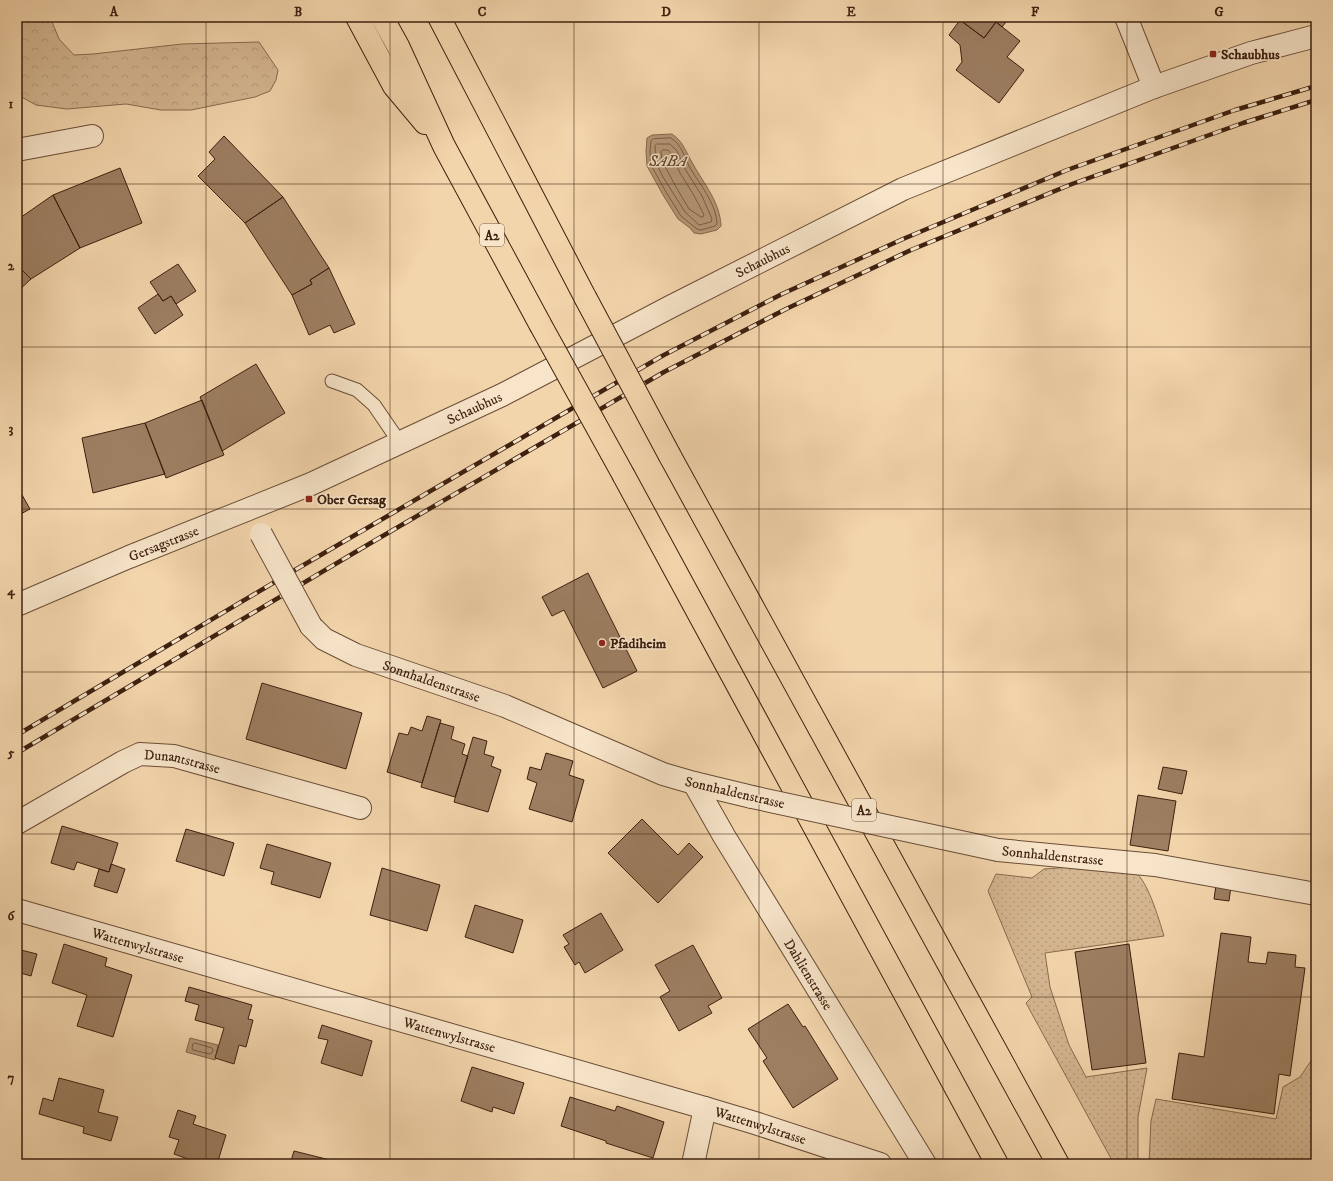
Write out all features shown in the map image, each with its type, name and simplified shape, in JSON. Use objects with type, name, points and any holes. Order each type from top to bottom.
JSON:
[{"type":"highway","points":[[357,17],[394,86],[444,146]]},
{"type":"highway","name":"A2","points":[[382,17],[398,46],[444,146],[997,1164]]},
{"type":"highway","name":"A2","points":[[439,17],[670,456],[1058,1164]]},
{"type":"street","points":[[1126,17],[1154,87]]},
{"type":"street","name":"Schaubhus","points":[[311,484],[502,395],[672,306],[903,189],[1154,87],[1251,53],[1316,36]]},
{"type":"street","points":[[17,150],[92,136]]},
{"type":"street","name":"Gersagstrasse","points":[[17,606],[129,557],[311,484]]},
{"type":"street","name":"Sonnhaldenstrasse","points":[[249,510],[311,626],[324,639],[356,655],[505,706],[663,774],[752,797],[998,850],[1155,865],[1316,894]]},
{"type":"street","name":"Dunantstrasse","points":[[17,823],[123,762],[140,754],[174,756],[360,808]]},
{"type":"street","name":"Dahlienstrasse","points":[[694,783],[724,836],[925,1164]]},
{"type":"street","name":"Wattenwylstrasse","points":[[17,910],[705,1108],[880,1164]]},
{"type":"street","points":[[693,1164],[705,1108]]},
{"type":"lane","points":[[332,381],[357,390],[374,405],[400,443]]},
{"type":"green space","points":[[17,17],[50,17],[59,39],[74,55],[182,44],[259,42],[278,70],[276,80],[270,91],[255,97],[191,110],[161,110],[126,104],[67,109],[36,105],[18,95],[17,92]]},
{"type":"green space","points":[[1085,866],[1123,867],[1131,869],[1137,873],[1152,899],[1164,936],[1045,953],[1050,987],[1069,1045],[1086,1077],[1147,1068],[1138,1117],[1138,1164],[1114,1164],[1026,1003],[1032,997],[988,891],[996,874],[1032,878],[1044,869]]},
{"type":"green space","points":[[1314,1031],[1316,1031],[1316,1164],[1149,1164],[1151,1121],[1156,1099],[1276,1119],[1283,1087],[1300,1077],[1313,1058]]},
{"type":"water","name":"SABA","points":[[672,134],[682,144],[715,201],[721,226],[717,230],[701,234],[694,233],[678,219],[647,166],[647,138],[652,135]]},
{"type":"water","points":[[190,1038],[218,1045],[215,1060],[186,1052]]},
{"type":"building","points":[[960,17],[1010,17],[1002,27],[996,22],[984,38],[960,20]]},
{"type":"building","points":[[960,20],[984,38],[996,22],[1020,41],[1007,57],[1024,70],[999,103],[956,70],[962,62],[960,45],[949,35]]},
{"type":"building","points":[[224,136],[283,197],[245,223],[198,176],[215,159],[209,152]]},
{"type":"building","points":[[120,168],[142,223],[80,248],[53,195]]},
{"type":"building","points":[[53,195],[80,248],[31,279],[17,265],[17,220]]},
{"type":"building","points":[[283,197],[329,268],[310,280],[312,284],[292,295],[245,223]]},
{"type":"building","points":[[178,264],[196,291],[176,304],[171,296],[163,301],[150,282]]},
{"type":"building","points":[[17,265],[31,279],[17,292]]},
{"type":"building","points":[[329,268],[355,324],[334,333],[330,325],[309,335],[292,295],[312,284],[310,280]]},
{"type":"building","points":[[158,294],[163,301],[171,296],[183,315],[155,334],[138,308]]},
{"type":"building","points":[[256,364],[285,413],[222,451],[200,397]]},
{"type":"building","points":[[202,400],[224,455],[166,478],[145,423]]},
{"type":"building","points":[[145,423],[165,474],[93,493],[82,438]]},
{"type":"building","points":[[17,486],[30,509],[17,516]]},
{"type":"building","name":"Pfadiheim","points":[[588,573],[637,671],[603,688],[564,610],[552,616],[542,597]]},
{"type":"building","points":[[262,683],[362,713],[346,769],[246,739]]},
{"type":"building","points":[[427,716],[441,720],[422,783],[387,772],[399,733],[408,735],[411,727],[422,731]]},
{"type":"building","points":[[440,723],[454,727],[451,739],[465,744],[462,754],[468,756],[455,797],[421,787]]},
{"type":"building","points":[[473,737],[487,741],[484,754],[494,757],[491,766],[501,770],[488,812],[454,802]]},
{"type":"building","points":[[546,753],[573,761],[569,775],[584,780],[572,822],[529,809],[537,783],[527,779],[530,767],[541,770]]},
{"type":"building","points":[[1163,767],[1187,771],[1182,794],[1158,789]]},
{"type":"building","points":[[1138,795],[1176,801],[1168,851],[1130,845]]},
{"type":"building","points":[[642,819],[678,855],[689,843],[703,857],[658,903],[608,853]]},
{"type":"building","points":[[62,826],[118,843],[109,872],[77,862],[74,870],[51,863]]},
{"type":"building","points":[[186,829],[234,843],[224,876],[176,861]]},
{"type":"building","points":[[267,844],[331,863],[320,898],[271,884],[274,872],[260,868]]},
{"type":"building","points":[[111,864],[125,869],[117,893],[94,886],[99,869],[109,872]]},
{"type":"building","points":[[382,868],[440,885],[427,931],[370,915]]},
{"type":"building","points":[[1216,885],[1231,886],[1229,901],[1214,899]]},
{"type":"building","points":[[475,905],[523,920],[513,953],[465,937]]},
{"type":"building","points":[[601,913],[623,950],[585,973],[579,962],[575,965],[564,947],[569,944],[563,935]]},
{"type":"building","points":[[1221,933],[1251,937],[1248,962],[1266,964],[1268,952],[1296,955],[1295,967],[1305,968],[1290,1076],[1279,1074],[1274,1114],[1172,1099],[1179,1053],[1204,1057]]},
{"type":"building","points":[[64,944],[107,958],[105,966],[132,975],[113,1037],[77,1026],[87,995],[52,983]]},
{"type":"building","points":[[1129,944],[1146,1063],[1092,1070],[1075,952]]},
{"type":"building","points":[[693,945],[722,998],[708,1006],[712,1013],[679,1031],[660,997],[670,991],[655,965]]},
{"type":"building","points":[[17,949],[37,954],[31,976],[17,972]]},
{"type":"building","points":[[189,987],[252,1005],[248,1019],[253,1020],[246,1047],[239,1045],[234,1064],[215,1058],[224,1028],[195,1020],[199,1005],[185,1001]]},
{"type":"building","points":[[788,1004],[803,1027],[805,1026],[838,1079],[793,1108],[763,1061],[767,1058],[748,1029]]},
{"type":"building","points":[[322,1025],[372,1041],[362,1076],[321,1063],[328,1040],[318,1038]]},
{"type":"building","points":[[472,1067],[524,1083],[514,1114],[493,1107],[492,1112],[461,1101]]},
{"type":"building","points":[[59,1078],[104,1090],[98,1112],[118,1117],[111,1141],[83,1133],[84,1127],[39,1114],[43,1098],[53,1101]]},
{"type":"building","points":[[570,1097],[615,1111],[617,1106],[664,1122],[653,1158],[606,1143],[606,1141],[561,1126]]},
{"type":"building","points":[[178,1110],[196,1116],[193,1124],[226,1135],[217,1164],[202,1164],[174,1154],[179,1140],[169,1137]]},
{"type":"building","points":[[294,1151],[346,1164],[290,1164]]},
{"type":"building","points":[[356,1160],[369,1164],[355,1164]]},
{"type":"railway","points":[[17,735],[295,570],[662,356],[782,294],[903,239],[1067,170],[1235,110],[1316,86]]},
{"type":"railway","points":[[17,753],[369,544],[664,372],[786,309],[911,250],[1072,184],[1243,123],[1316,100]]},
{"type":"place","name":"Schaubhus","points":[[1213,54]]},
{"type":"place","name":"Ober Gersag","points":[[309,499]]},
{"type":"place","name":"Pfadiheim","points":[[602,643]]}]
